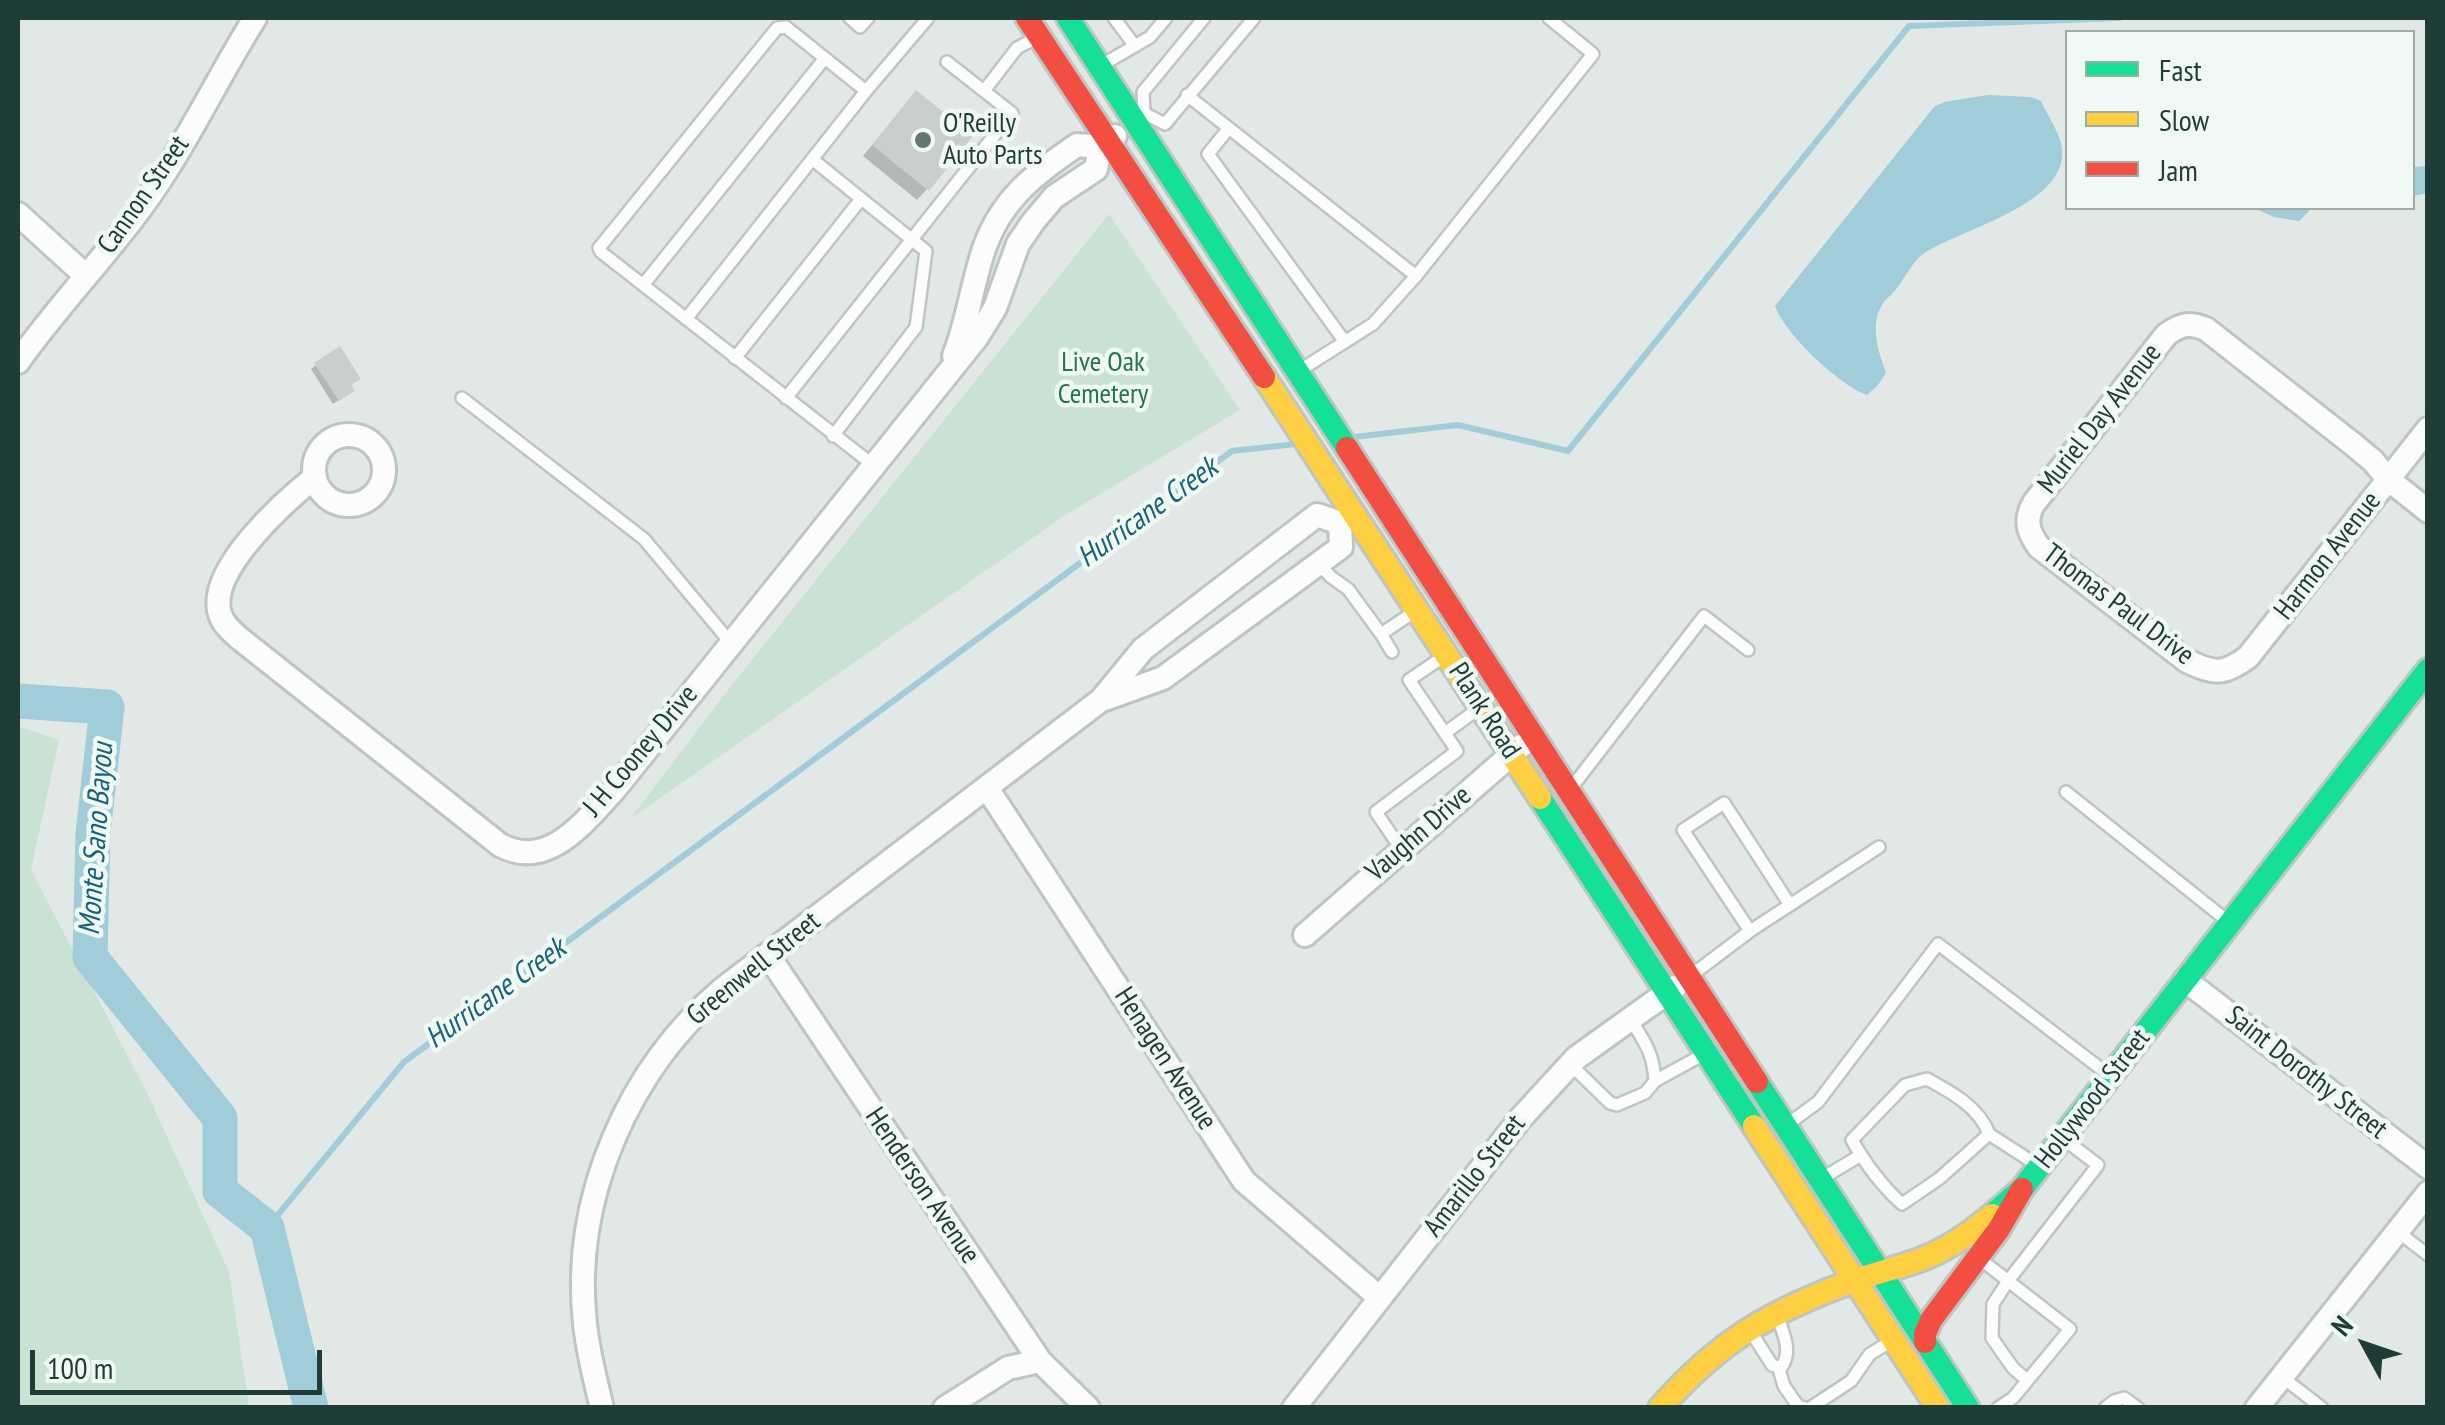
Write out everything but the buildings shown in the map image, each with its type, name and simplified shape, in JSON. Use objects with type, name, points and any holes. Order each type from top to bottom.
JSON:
[{"type":"main road","name":"Plank Road","points":[[1068,18],[1140,118],[1303,382],[1968,1408]]},
{"type":"main road","name":"Plank Road","points":[[1032,27],[1104,144],[1326,471],[1347,518],[1447,654],[1856,1281],[1928,1400]]},
{"type":"main road","name":"Hollywood Street","points":[[1660,1408],[1710,1356],[1749,1328],[1960,1240],[2022,1188],[2428,670]]},
{"type":"main road","points":[[1925,1342],[1924,1334],[1931,1320],[1999,1229],[2022,1188]]},
{"type":"street","name":"Cannon Street","points":[[18,362],[158,184],[255,18]]},
{"type":"street","name":"J H Cooney Drive","points":[[315,476],[283,502],[223,577],[220,614],[226,626],[509,850],[529,854],[547,850],[614,790],[977,337],[990,318],[1018,244],[1032,222],[1054,198],[1096,168],[1104,144],[1140,118]]},
{"type":"street","points":[[18,214],[86,276]]},
{"type":"street","name":"Muriel Day Avenue","points":[[2027,523],[2034,502],[2166,335],[2183,324],[2206,329],[2363,452],[2388,479]]},
{"type":"street","name":"Harmon Avenue","points":[[2220,672],[2248,657],[2428,429]]},
{"type":"street","points":[[2388,479],[2428,511]]},
{"type":"street","name":"Greenwell Street","points":[[602,1408],[584,1324],[584,1263],[590,1216],[606,1158],[638,1091],[672,1039],[702,1006],[1102,700],[1143,649],[1317,515],[1347,518],[1380,496]]},
{"type":"street","name":"Greenwell Street","points":[[1102,700],[1163,678],[1318,563],[1340,546],[1347,518]]},
{"type":"street","name":"Thomas Paul Drive","points":[[2027,523],[2040,546],[2158,638],[2188,661],[2220,672]]},
{"type":"street","name":"Vaughn Drive","points":[[1305,934],[1533,735]]},
{"type":"street","name":"Henagen Avenue","points":[[987,788],[1244,1180],[1380,1298]]},
{"type":"street","name":"Henderson Avenue","points":[[768,955],[1040,1361],[1088,1408]]},
{"type":"street","name":"Amarillo Street","points":[[1294,1408],[1520,1118],[1570,1064],[1689,977]]},
{"type":"street","name":"Saint Dorothy Street","points":[[2185,980],[2428,1166]]},
{"type":"street","points":[[2256,1408],[2428,1193]]},
{"type":"street","points":[[945,1408],[1008,1368],[1040,1361]]},
{"type":"lane","points":[[850,18],[860,27],[868,18]]},
{"type":"lane","points":[[686,319],[866,90],[928,18]]},
{"type":"lane","points":[[1114,18],[1135,46]]},
{"type":"lane","points":[[1100,66],[1150,37],[1166,18]]},
{"type":"lane","points":[[1204,18],[1143,92],[1140,118],[1164,124],[1254,18]]},
{"type":"lane","points":[[1303,382],[1346,342],[1373,324],[1416,276],[1592,54],[1549,18]]},
{"type":"lane","points":[[866,90],[786,27],[777,28],[599,248],[873,465]]},
{"type":"lane","points":[[984,91],[1032,27]]},
{"type":"lane","points":[[644,286],[825,58]]},
{"type":"lane","points":[[786,398],[1012,113],[947,62]]},
{"type":"lane","points":[[1188,95],[1416,276]]},
{"type":"lane","points":[[1230,128],[1208,154],[1346,342]]},
{"type":"lane","points":[[812,159],[926,252],[916,327],[833,436]]},
{"type":"lane","points":[[734,358],[862,199]]},
{"type":"lane","points":[[462,398],[644,540],[730,642]]},
{"type":"lane","points":[[1318,563],[1348,589],[1392,652]]},
{"type":"lane","points":[[1380,634],[1418,610]]},
{"type":"lane","points":[[1569,792],[1704,616],[1748,650]]},
{"type":"lane","points":[[1401,849],[1376,812],[1456,751],[1409,680],[1447,654]]},
{"type":"lane","points":[[1445,733],[1481,707]]},
{"type":"lane","points":[[2066,792],[2230,922]]},
{"type":"lane","points":[[1750,931],[1683,830],[1724,803],[1790,905]]},
{"type":"lane","points":[[1689,977],[1750,931],[1879,848]]},
{"type":"lane","points":[[1785,1127],[1818,1102],[1938,944],[2110,1076]]},
{"type":"lane","points":[[1631,1020],[1651,1052],[1655,1080]]},
{"type":"lane","points":[[1570,1064],[1617,1106],[1645,1093],[1655,1080],[1706,1053]]},
{"type":"lane","points":[[1989,1134],[1940,1178],[1902,1204],[1852,1140],[1905,1086],[1927,1079],[1952,1092],[1984,1120],[1989,1134],[2040,1167]]},
{"type":"lane","points":[[2028,1380],[2012,1368],[1992,1338],[1993,1304],[2098,1165],[2062,1138]]},
{"type":"lane","points":[[1820,1180],[1861,1155]]},
{"type":"lane","points":[[2397,1231],[2428,1255]]},
{"type":"lane","points":[[1977,1257],[2070,1330],[2013,1398],[1998,1408]]},
{"type":"lane","points":[[1749,1328],[1772,1366],[1784,1366],[1787,1345],[1776,1314]]},
{"type":"lane","points":[[1779,1368],[1784,1386],[1798,1406],[1808,1408],[1851,1382],[1870,1354],[1894,1340]]},
{"type":"lane","points":[[2281,1377],[2322,1408]]},
{"type":"lane","points":[[2105,1408],[2124,1398],[2138,1408]]},
{"type":"green space","name":"Live Oak Cemetery","points":[[1109,214],[1240,410],[1064,516],[630,819],[735,681]]},
{"type":"green space","points":[[18,726],[59,740],[31,870],[148,1095],[229,1272],[249,1407],[18,1407]]},
{"type":"water","points":[[1988,95],[2041,101],[2061,143],[2061,164],[2051,182],[2034,198],[1926,252],[1914,263],[1878,313],[1876,339],[1886,373],[1867,395],[1842,381],[1814,357],[1789,330],[1775,306],[1934,107]]},
{"type":"water","points":[[2427,166],[2427,193],[2415,196],[2415,167]]},
{"type":"water","points":[[2258,210],[2310,210],[2299,221]]},
{"type":"waterway","name":"Hurricane Creek","points":[[1354,437],[1458,425],[1568,451],[1909,26],[2119,18]]},
{"type":"waterway","name":"Hurricane Creek","points":[[267,1228],[404,1062],[1232,451],[1296,444]]},
{"type":"waterway","name":"Monte Sano Bayou","points":[[18,701],[107,707],[93,833],[90,957],[220,1118],[220,1191],[267,1228],[311,1408]]},
{"type":"traffic: fast","points":[[1068,18],[1347,448]]},
{"type":"traffic: fast","points":[[1992,1215],[2022,1189],[2428,670]]},
{"type":"traffic: fast","points":[[1540,798],[1754,1126]]},
{"type":"traffic: fast","points":[[1757,1082],[1968,1408]]},
{"type":"traffic: slow","points":[[1264,377],[1540,798]]},
{"type":"traffic: slow","points":[[1754,1126],[1938,1408]]},
{"type":"traffic: slow","points":[[1660,1408],[1703,1364],[1771,1317],[1823,1293],[1936,1253],[1992,1215]]},
{"type":"traffic: jam","points":[[1027,18],[1264,377]]},
{"type":"traffic: jam","points":[[1347,448],[1757,1082]]},
{"type":"traffic: jam","points":[[1925,1342],[1931,1320],[1999,1229],[2022,1189]]},
{"type":"place","name":"O'Reilly Auto Parts","points":[[923,140]]}]
